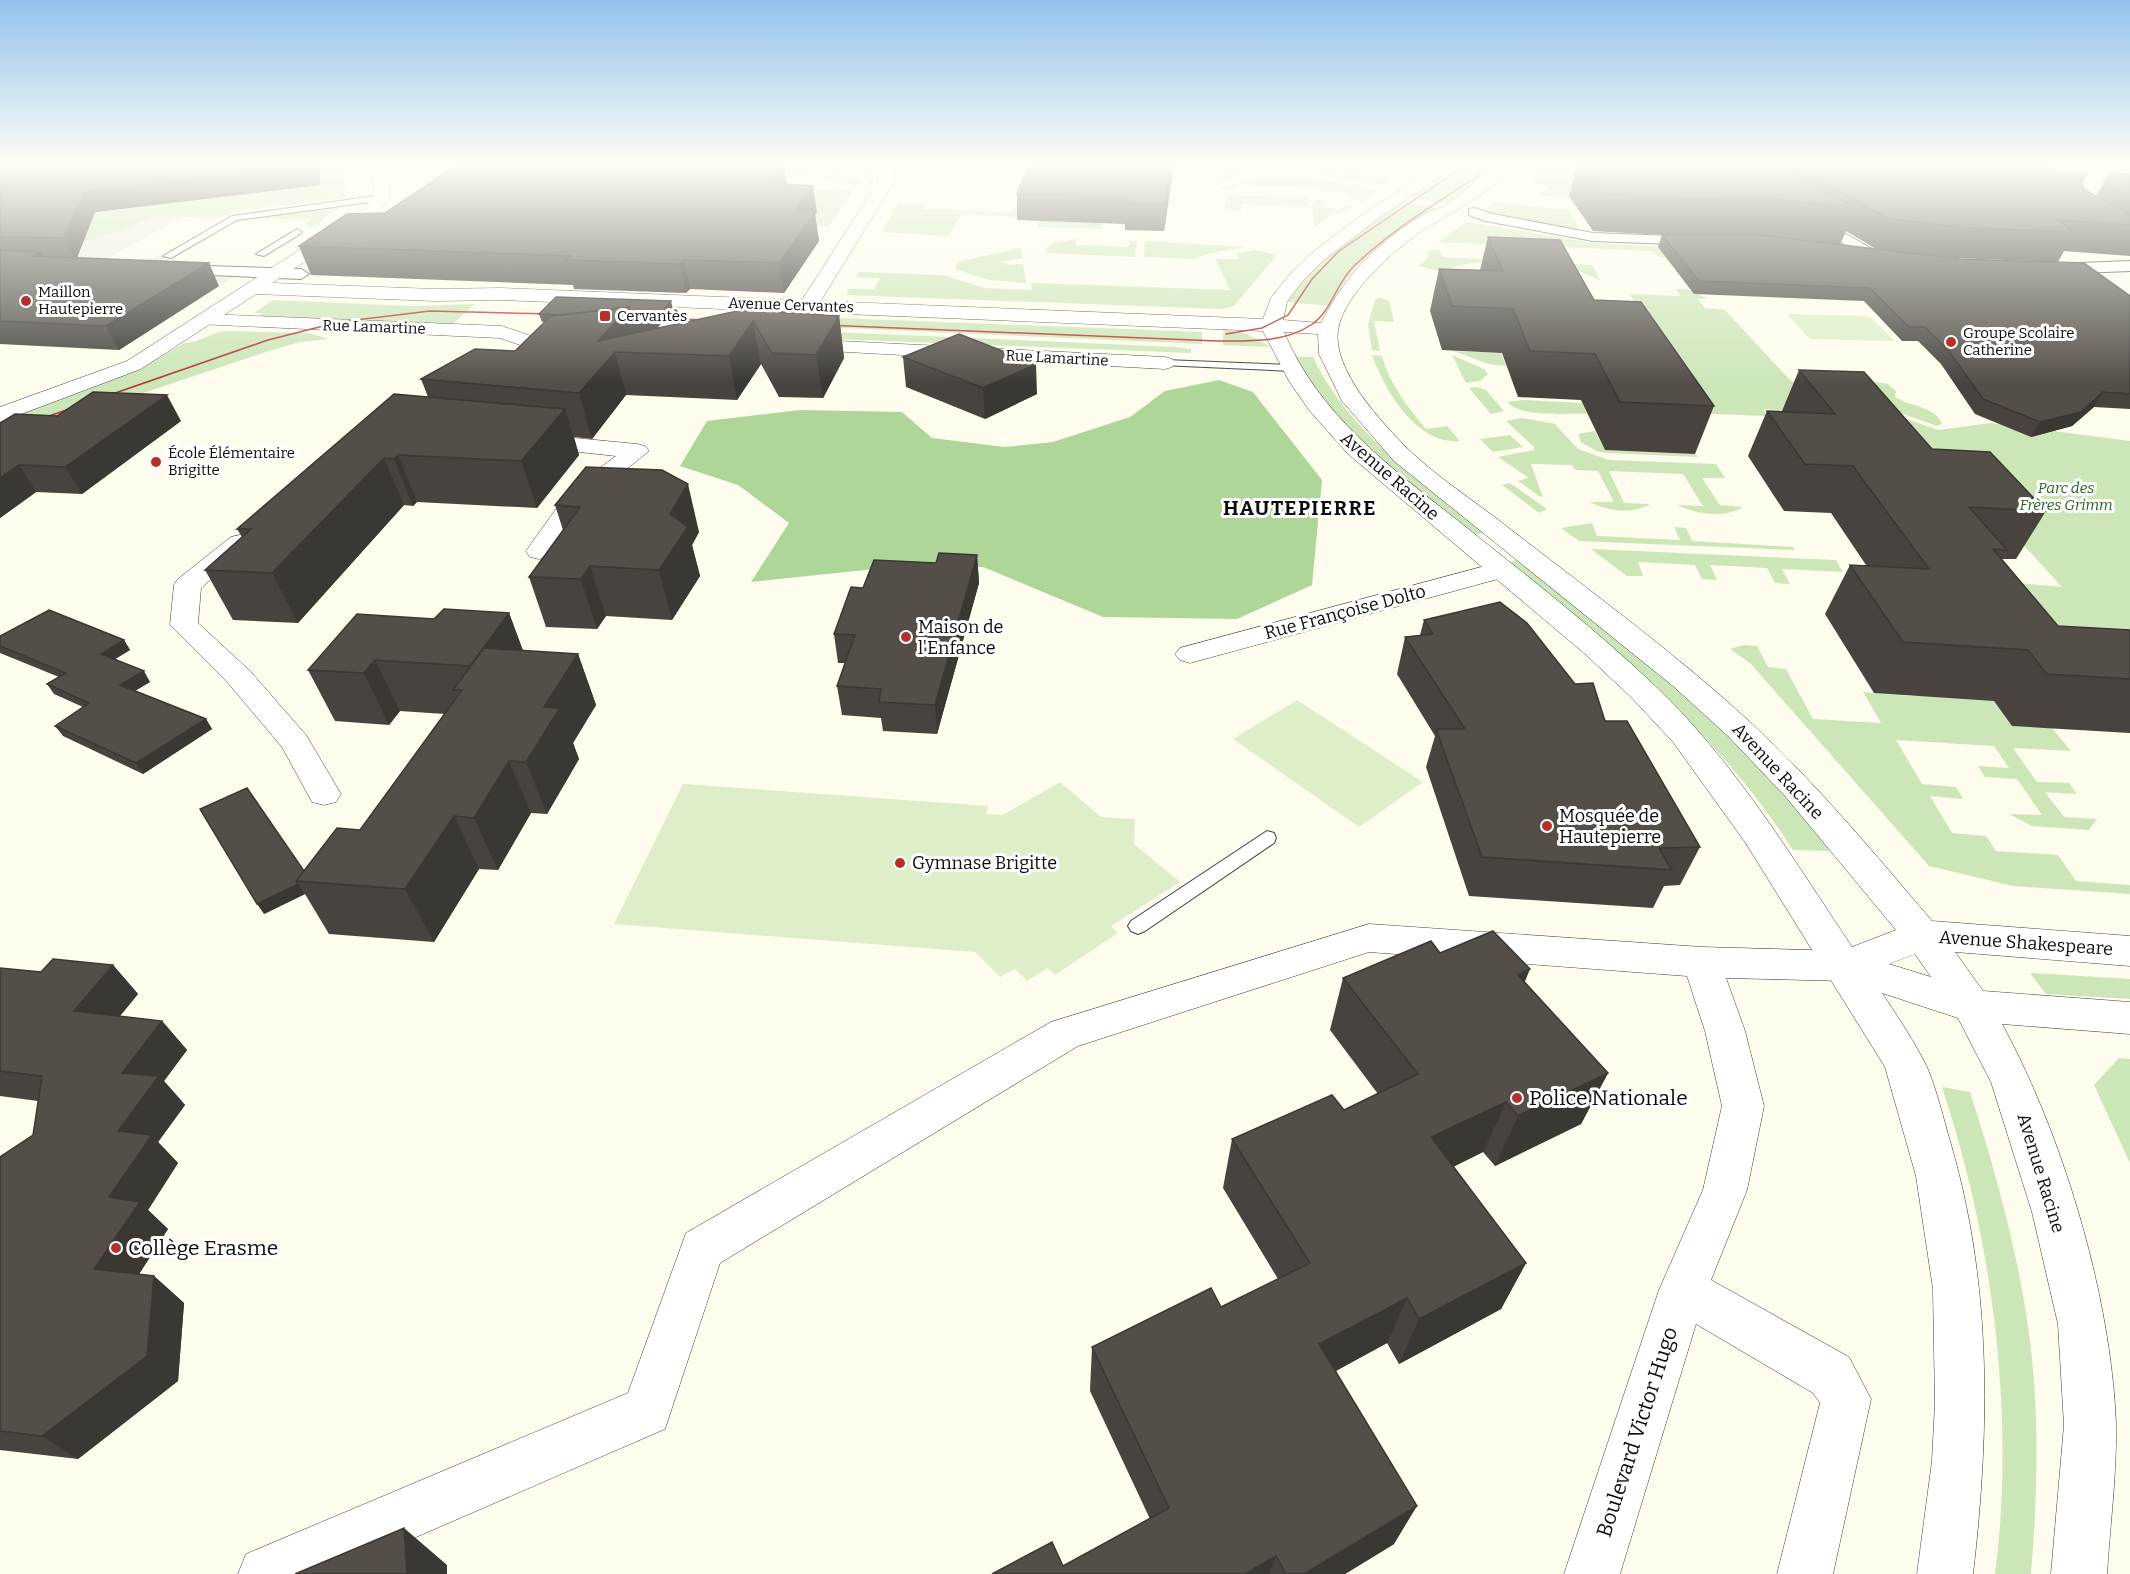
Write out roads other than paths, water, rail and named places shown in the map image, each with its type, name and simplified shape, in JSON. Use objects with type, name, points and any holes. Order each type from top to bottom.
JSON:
[{"type":"street","points":[[0,415],[134,365],[330,237]]},
{"type":"street","points":[[808,306],[851,237]]},
{"type":"street","points":[[1272,324],[1274,314],[1290,285],[1313,259],[1342,237]]},
{"type":"street","points":[[1328,329],[1351,285],[1375,258],[1403,237]]},
{"type":"street","points":[[1600,237],[1671,242],[1714,240]]},
{"type":"street","points":[[1843,253],[1882,257],[1847,237]]},
{"type":"street","points":[[164,263],[301,274]]},
{"type":"street","points":[[2035,268],[2130,266]]},
{"type":"street","name":"Avenue Cervantes","points":[[254,288],[808,306],[1272,324],[1328,329]]},
{"type":"street","name":"Rue Lamartine","points":[[205,320],[502,332],[527,341],[525,359],[582,347]]},
{"type":"street","name":"Avenue Racine","points":[[1272,324],[1292,368],[1314,405],[1342,435],[1378,469],[1593,645],[1645,693],[1695,746],[1739,806],[1845,966],[1905,1064],[1936,1161],[1954,1270],[1962,1391],[1954,1521],[1946,1574]]},
{"type":"street","name":"Avenue Racine","points":[[1328,329],[1327,348],[1338,375],[1353,401],[1402,456],[1684,679],[1740,730],[1797,788],[1922,935],[1972,1006],[2012,1080],[2055,1212],[2082,1323],[2090,1425],[2079,1574]]},
{"type":"street","name":"Rue Lamartine","points":[[778,344],[1165,363]]},
{"type":"street","points":[[507,439],[637,452],[578,496],[538,550]]},
{"type":"street","points":[[258,529],[188,585],[184,625],[239,677],[295,742],[324,794]]},
{"type":"street","name":"Rue Françoise Dolto","points":[[1190,654],[1500,570]]},
{"type":"street","points":[[1845,966],[1922,935]]},
{"type":"street","name":"Avenue Shakespeare","points":[[1922,935],[2130,951]]},
{"type":"street","points":[[266,1574],[647,1411],[702,1249],[1065,1034],[1369,939],[1702,962],[1845,966],[1972,1006],[2130,1018]]},
{"type":"street","name":"Boulevard Victor Hugo","points":[[1592,1574],[1683,1290],[1725,1190],[1743,1107],[1725,1032],[1702,962]]},
{"type":"street","points":[[1683,1290],[1831,1375],[1846,1399],[1805,1574]]},
{"type":"lane","points":[[164,263],[204,237]]},
{"type":"lane","points":[[261,254],[287,237]]},
{"type":"lane","name":"Rue Lamartine","points":[[1165,363],[1292,368]]},
{"type":"lane","points":[[1138,926],[1267,838]]},
{"type":"tram line","points":[[1226,334],[1262,328],[1288,315],[1312,279],[1339,251],[1359,237]]},
{"type":"tram line","points":[[824,325],[1217,341],[1278,338],[1300,331],[1318,319],[1348,273],[1388,237]]},
{"type":"tram line","points":[[0,433],[268,340],[339,322],[430,311],[554,314]]},
{"type":"tram line","points":[[647,318],[710,320]]},
{"type":"place","name":"Maillon Hautepierre","points":[[26,301]]},
{"type":"place","name":"Cervantès","points":[[605,316]]},
{"type":"place","name":"Groupe Scolaire Catherine","points":[[1951,342]]},
{"type":"place","name":"École Élémentaire Brigitte","points":[[156,462]]},
{"type":"place","name":"Maison de l'Enfance","points":[[906,637]]},
{"type":"place","name":"Mosquée de Hautepierre","points":[[1547,826]]},
{"type":"place","name":"Gymnase Brigitte","points":[[900,863]]},
{"type":"place","name":"Police Nationale","points":[[1517,1098]]},
{"type":"place","name":"Collège Erasme","points":[[116,1248]]},
{"type":"district","name":"HAUTEPIERRE","points":[[1300,508]]},
{"type":"park label","name":"Parc des Frères Grimm","points":[[2066,496]]}]
